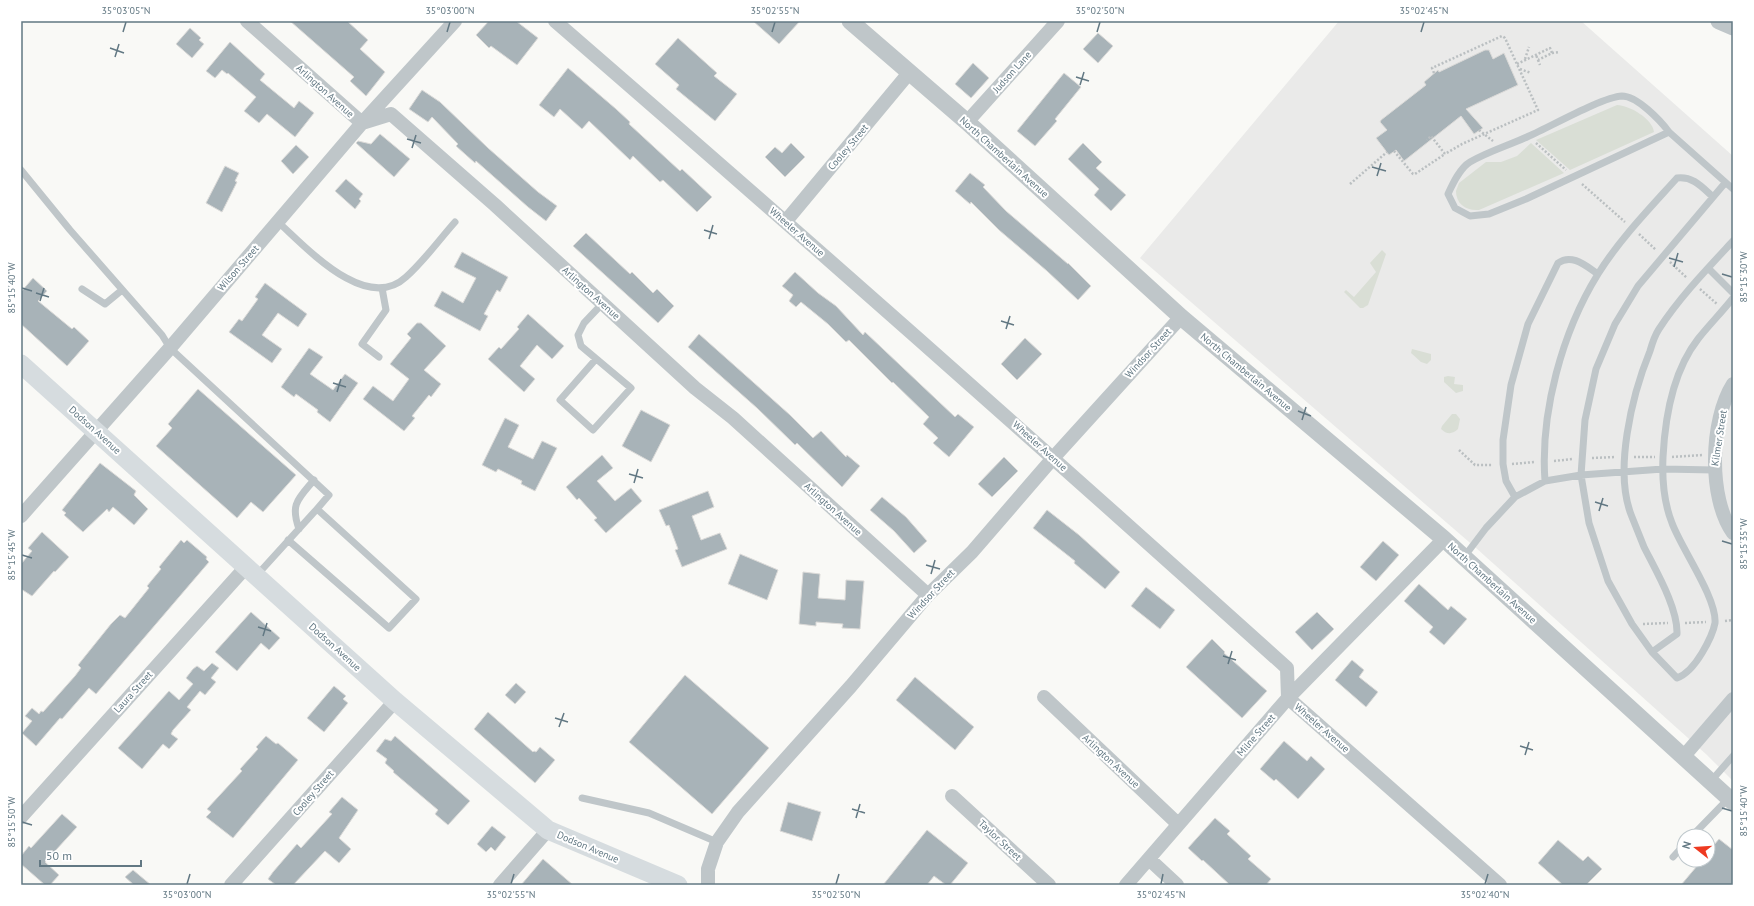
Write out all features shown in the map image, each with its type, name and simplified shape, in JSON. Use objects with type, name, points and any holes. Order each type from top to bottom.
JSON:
[{"type":"main road","name":"Dodson Avenue","points":[[21,364],[97,431],[250,572],[394,701],[548,830],[678,885]]},
{"type":"street","name":"Arlington Avenue","points":[[247,21],[362,123],[391,114],[495,205],[695,388],[733,418],[928,595]]},
{"type":"street","name":"Wilson Street","points":[[21,516],[170,348],[362,123],[455,21]]},
{"type":"street","name":"Wheeler Avenue","points":[[555,21],[786,221],[1054,457],[1287,668],[1288,698],[1500,885]]},
{"type":"street","name":"North Chamberlain Avenue","points":[[850,21],[967,122],[1181,317],[1444,539],[1731,800]]},
{"type":"street","name":"Judson Lane","points":[[967,122],[1058,21]]},
{"type":"street","points":[[1719,21],[1733,27]]},
{"type":"street","name":"Cooley Street","points":[[786,221],[909,73]]},
{"type":"street","name":"Windsor Street","points":[[708,885],[708,869],[717,842],[738,812],[851,686],[928,595],[972,552],[1054,457],[1181,317]]},
{"type":"street","name":"Kilmer Street","points":[[1732,386],[1722,411],[1714,470],[1719,498],[1728,527],[1733,533]]},
{"type":"street","name":"Milne Street","points":[[1126,885],[1288,698],[1444,539]]},
{"type":"street","name":"Laura Street","points":[[21,817],[250,572]]},
{"type":"street","name":"Arlington Avenue","points":[[1044,697],[1178,824]]},
{"type":"street","points":[[1684,756],[1733,699]]},
{"type":"street","name":"Cooley Street","points":[[232,885],[394,701]]},
{"type":"street","name":"Taylor Street","points":[[952,796],[1049,885]]},
{"type":"street","points":[[500,885],[548,830]]},
{"type":"street","points":[[1149,859],[1177,885]]},
{"type":"lane","points":[[1670,132],[1526,199],[1489,214],[1470,216],[1455,208],[1448,194],[1455,179],[1469,162],[1529,137],[1598,104],[1621,96],[1631,98],[1636,101],[1660,121],[1670,132],[1733,189]]},
{"type":"lane","points":[[21,170],[162,335],[170,348],[329,495],[288,540],[250,572]]},
{"type":"lane","points":[[1545,481],[1544,461],[1552,393],[1567,336],[1582,302],[1598,274],[1633,229],[1677,178],[1685,177],[1696,182],[1713,197]]},
{"type":"lane","points":[[1725,183],[1638,286],[1615,324],[1596,370],[1585,420],[1581,476],[1590,523],[1608,581],[1632,624],[1652,652],[1677,678],[1684,676],[1699,658],[1712,636],[1715,621],[1709,596],[1671,523],[1664,494],[1663,469],[1666,431],[1682,363],[1697,339],[1733,298]]},
{"type":"lane","points":[[278,222],[324,263],[346,279],[369,288],[382,288],[406,278],[455,222]]},
{"type":"lane","points":[[1652,652],[1678,634],[1678,624],[1662,582],[1644,547],[1628,508],[1624,473],[1625,438],[1641,372],[1658,330],[1693,284],[1733,241]]},
{"type":"lane","points":[[1515,497],[1506,481],[1503,440],[1511,385],[1528,324],[1558,263],[1563,259],[1573,259],[1598,274]]},
{"type":"lane","points":[[1708,268],[1733,293]]},
{"type":"lane","points":[[379,357],[362,344],[386,310],[382,288]]},
{"type":"lane","points":[[82,289],[105,304],[122,290]]},
{"type":"lane","points":[[596,359],[560,400],[593,430],[631,388],[581,346],[578,335],[584,323],[602,304]]},
{"type":"lane","points":[[1464,557],[1486,528],[1515,497],[1545,481],[1581,476],[1663,469],[1714,470]]},
{"type":"lane","points":[[298,529],[294,514],[297,501],[314,480]]},
{"type":"lane","points":[[288,540],[389,628],[416,599],[317,509]]},
{"type":"lane","points":[[1711,781],[1733,756]]},
{"type":"lane","points":[[582,798],[649,813],[717,842]]},
{"type":"lane","points":[[1701,828],[1731,800]]},
{"type":"lane","points":[[1673,857],[1676,854]]},
{"type":"path","points":[[1394,151],[1413,174],[1415,174],[1462,144],[1538,110],[1505,38],[1502,36],[1432,68],[1434,73]]},
{"type":"path","points":[[1525,60],[1529,47]]},
{"type":"path","points":[[1517,64],[1550,48],[1552,53]]},
{"type":"path","points":[[1538,60],[1552,53],[1559,52]]},
{"type":"path","points":[[1536,55],[1540,65]]},
{"type":"path","points":[[1520,69],[1531,72]]},
{"type":"path","points":[[1427,140],[1431,136],[1445,154]]},
{"type":"path","points":[[1350,184],[1387,152]]},
{"type":"shaded area","points":[[1339,21],[1581,21],[1733,156],[1733,781],[1707,755],[1476,548],[1140,258]]},
{"type":"shaded area","points":[[1617,105],[1628,107],[1640,114],[1653,127],[1654,132],[1570,170],[1536,140]]},
{"type":"shaded area","points":[[1531,143],[1564,173],[1479,210],[1466,208],[1460,203],[1456,196],[1459,183],[1486,162],[1501,162],[1517,156]]},
{"type":"shaded area","points":[[1382,250],[1386,254],[1368,305],[1360,308],[1344,292],[1346,290],[1354,297],[1376,272],[1370,263]]},
{"type":"shaded area","points":[[1412,349],[1431,354],[1431,360],[1427,364],[1421,362],[1411,353]]},
{"type":"shaded area","points":[[1444,377],[1455,377],[1454,384],[1463,385],[1463,391],[1456,393],[1444,382]]},
{"type":"shaded area","points":[[1452,414],[1456,414],[1460,419],[1458,429],[1452,433],[1448,433],[1441,429]]},
{"type":"building","points":[[290,21],[347,21],[368,40],[360,49],[385,72],[366,96],[350,81],[354,77]]},
{"type":"building","points":[[489,21],[516,21],[538,38],[517,65],[491,46],[489,48],[476,35]]},
{"type":"building","points":[[753,21],[800,21],[779,44]]},
{"type":"building","points":[[190,28],[201,38],[199,40],[204,44],[192,58],[176,44]]},
{"type":"building","points":[[1098,33],[1113,46],[1098,63],[1083,49]]},
{"type":"building","points":[[678,38],[717,73],[714,76],[737,94],[715,121],[676,89],[679,85],[655,64]]},
{"type":"building","points":[[230,42],[265,74],[260,80],[294,108],[299,101],[314,113],[295,137],[267,114],[259,123],[244,111],[256,97],[228,73],[227,74],[222,70],[215,78],[206,71]]},
{"type":"building","points":[[1485,50],[1489,50],[1493,59],[1504,53],[1518,85],[1466,109],[1483,128],[1474,134],[1461,116],[1404,161],[1396,150],[1389,155],[1376,138],[1387,130],[1380,122],[1381,120],[1426,85],[1424,82],[1438,70],[1439,72]]},
{"type":"building","points":[[973,63],[989,78],[971,98],[955,84]]},
{"type":"building","points":[[568,68],[616,109],[630,122],[629,124],[680,171],[682,169],[712,197],[697,212],[663,180],[660,182],[633,156],[630,160],[589,121],[582,129],[560,109],[554,117],[539,105]]},
{"type":"building","points":[[1064,73],[1081,87],[1055,119],[1057,121],[1035,146],[1017,131]]},
{"type":"building","points":[[422,90],[440,102],[488,148],[538,192],[557,206],[546,221],[476,161],[475,163],[456,146],[458,144],[432,117],[428,122],[409,109]]},
{"type":"building","points":[[380,134],[410,159],[394,177],[356,143],[358,141],[371,144]]},
{"type":"building","points":[[791,143],[805,157],[785,177],[765,157],[775,147],[782,153]]},
{"type":"building","points":[[1083,143],[1102,162],[1096,168],[1126,195],[1111,211],[1094,195],[1099,189],[1068,159]]},
{"type":"building","points":[[296,145],[309,157],[293,174],[281,161]]},
{"type":"building","points":[[225,166],[239,173],[235,181],[237,182],[222,212],[206,203]]},
{"type":"building","points":[[970,173],[985,185],[983,187],[1006,211],[1068,263],[1091,286],[1078,300],[999,230],[971,202],[970,204],[955,191]]},
{"type":"building","points":[[346,179],[363,194],[359,199],[361,201],[355,209],[335,191]]},
{"type":"building","points":[[586,233],[630,274],[632,272],[653,293],[657,289],[674,306],[658,323],[573,246]]},
{"type":"building","points":[[462,252],[508,277],[500,292],[497,290],[484,314],[488,316],[480,331],[434,306],[442,291],[463,303],[476,278],[454,267]]},
{"type":"building","points":[[795,272],[818,293],[836,306],[863,335],[865,332],[955,417],[958,414],[974,427],[949,457],[933,443],[938,438],[923,424],[929,417],[849,340],[846,342],[828,324],[801,302],[796,307],[789,301],[793,295],[782,286]]},
{"type":"building","points":[[33,278],[47,291],[38,301],[72,329],[74,327],[89,341],[67,366],[21,324],[21,292]]},
{"type":"building","points":[[265,283],[307,314],[298,327],[278,313],[262,335],[282,349],[272,363],[229,332],[239,319],[242,321],[258,299],[255,297]]},
{"type":"building","points":[[528,314],[564,346],[552,359],[537,345],[520,366],[535,379],[524,392],[488,359],[499,347],[501,349],[519,329],[517,327]]},
{"type":"building","points":[[417,323],[421,323],[446,346],[424,370],[441,384],[431,397],[429,395],[412,416],[415,418],[404,431],[363,399],[373,386],[393,401],[409,379],[390,364],[411,338],[407,334]]},
{"type":"building","points":[[699,334],[790,415],[813,438],[821,431],[846,457],[847,455],[860,466],[842,487],[797,443],[795,445],[757,408],[688,347]]},
{"type":"building","points":[[1025,338],[1042,354],[1017,380],[1001,364]]},
{"type":"building","points":[[309,348],[323,357],[310,374],[333,390],[345,374],[358,383],[330,422],[317,412],[318,410],[296,394],[294,397],[281,387]]},
{"type":"building","points":[[198,389],[296,475],[263,512],[251,502],[237,518],[156,446],[172,428],[168,424]]},
{"type":"building","points":[[641,410],[670,425],[651,462],[622,446]]},
{"type":"building","points":[[505,418],[519,425],[508,447],[533,459],[542,441],[557,448],[535,491],[521,484],[522,481],[498,469],[496,472],[482,465]]},
{"type":"building","points":[[602,455],[613,468],[597,481],[615,501],[631,488],[642,501],[606,533],[594,520],[597,518],[579,498],[577,500],[566,487]]},
{"type":"building","points":[[1004,457],[1018,471],[992,497],[978,484]]},
{"type":"building","points":[[100,463],[136,491],[134,495],[148,509],[134,525],[113,507],[109,512],[107,509],[83,532],[64,515],[66,513],[62,510]]},
{"type":"building","points":[[708,491],[714,507],[692,516],[701,540],[720,533],[727,549],[682,567],[675,550],[678,549],[669,525],[666,526],[659,510]]},
{"type":"building","points":[[882,497],[906,517],[927,541],[914,553],[894,531],[870,510]]},
{"type":"building","points":[[1047,510],[1079,535],[1120,572],[1105,589],[1074,563],[1075,561],[1033,528]]},
{"type":"building","points":[[42,532],[69,557],[55,572],[54,571],[32,596],[21,589],[21,564],[32,551],[28,548]]},
{"type":"building","points":[[181,540],[184,543],[187,540],[207,557],[206,559],[209,562],[96,694],[89,688],[36,746],[22,733],[32,721],[25,716],[32,708],[39,714],[41,711],[43,712],[75,676],[81,668],[78,665],[120,615],[125,618],[149,588],[147,586],[161,569],[159,567]]},
{"type":"building","points":[[1383,541],[1399,555],[1376,581],[1360,567]]},
{"type":"building","points":[[740,554],[778,570],[767,600],[728,584]]},
{"type":"building","points":[[803,572],[820,574],[818,598],[845,600],[846,580],[864,581],[860,629],[842,628],[843,624],[816,622],[816,626],[799,624]]},
{"type":"building","points":[[1419,584],[1448,610],[1451,606],[1467,619],[1444,645],[1429,632],[1433,627],[1404,601]]},
{"type":"building","points":[[1146,587],[1175,610],[1160,629],[1131,606]]},
{"type":"building","points":[[251,612],[280,638],[269,650],[261,643],[237,671],[215,652]]},
{"type":"building","points":[[1317,612],[1334,629],[1312,650],[1295,632]]},
{"type":"building","points":[[1212,639],[1225,652],[1224,653],[1267,691],[1242,718],[1186,667]]},
{"type":"building","points":[[1352,660],[1364,670],[1359,677],[1378,692],[1366,707],[1335,680]]},
{"type":"building","points":[[212,663],[219,668],[211,678],[216,682],[205,695],[200,691],[187,707],[191,710],[171,734],[178,739],[169,749],[163,744],[142,769],[118,748],[169,691],[179,700],[193,684],[186,678],[193,669],[197,666],[204,671]]},
{"type":"building","points":[[685,675],[769,748],[712,814],[629,742]]},
{"type":"building","points":[[915,677],[974,727],[955,750],[896,700]]},
{"type":"building","points":[[516,683],[526,692],[515,704],[505,695]]},
{"type":"building","points":[[334,686],[346,696],[343,699],[348,703],[324,732],[307,718]]},
{"type":"building","points":[[488,712],[533,752],[536,752],[540,747],[555,760],[535,783],[474,729]]},
{"type":"building","points":[[266,736],[276,744],[278,743],[298,760],[233,838],[206,817],[211,812],[207,809],[242,771],[240,769],[258,749],[256,747]]},
{"type":"building","points":[[395,736],[470,801],[448,825],[435,814],[438,810],[393,772],[394,771],[385,763],[387,759],[376,751],[385,739],[391,741]]},
{"type":"building","points":[[1284,741],[1307,761],[1311,756],[1325,769],[1298,799],[1276,779],[1274,781],[1260,769]]},
{"type":"building","points":[[342,797],[358,810],[339,838],[351,849],[339,863],[325,851],[293,885],[276,885],[268,879],[297,844],[301,848],[332,814],[329,812]]},
{"type":"building","points":[[788,802],[821,812],[812,841],[780,831]]},
{"type":"building","points":[[62,814],[77,827],[45,862],[59,875],[50,885],[45,885],[21,864],[21,856],[29,846],[31,848]]},
{"type":"building","points":[[1215,818],[1230,831],[1227,834],[1251,856],[1248,859],[1271,879],[1266,885],[1230,885],[1188,848]]},
{"type":"building","points":[[492,826],[506,837],[495,851],[491,847],[486,852],[477,844]]},
{"type":"building","points":[[927,830],[968,863],[950,885],[946,885],[934,876],[927,885],[883,885]]},
{"type":"building","points":[[1719,839],[1733,850],[1733,885],[1681,885],[1695,868],[1716,868],[1716,843]]},
{"type":"building","points":[[1558,840],[1583,861],[1588,856],[1602,869],[1586,885],[1563,885],[1538,863]]},
{"type":"building","points":[[543,859],[573,885],[521,885]]},
{"type":"building","points":[[133,870],[151,885],[134,885],[125,877]]}]
